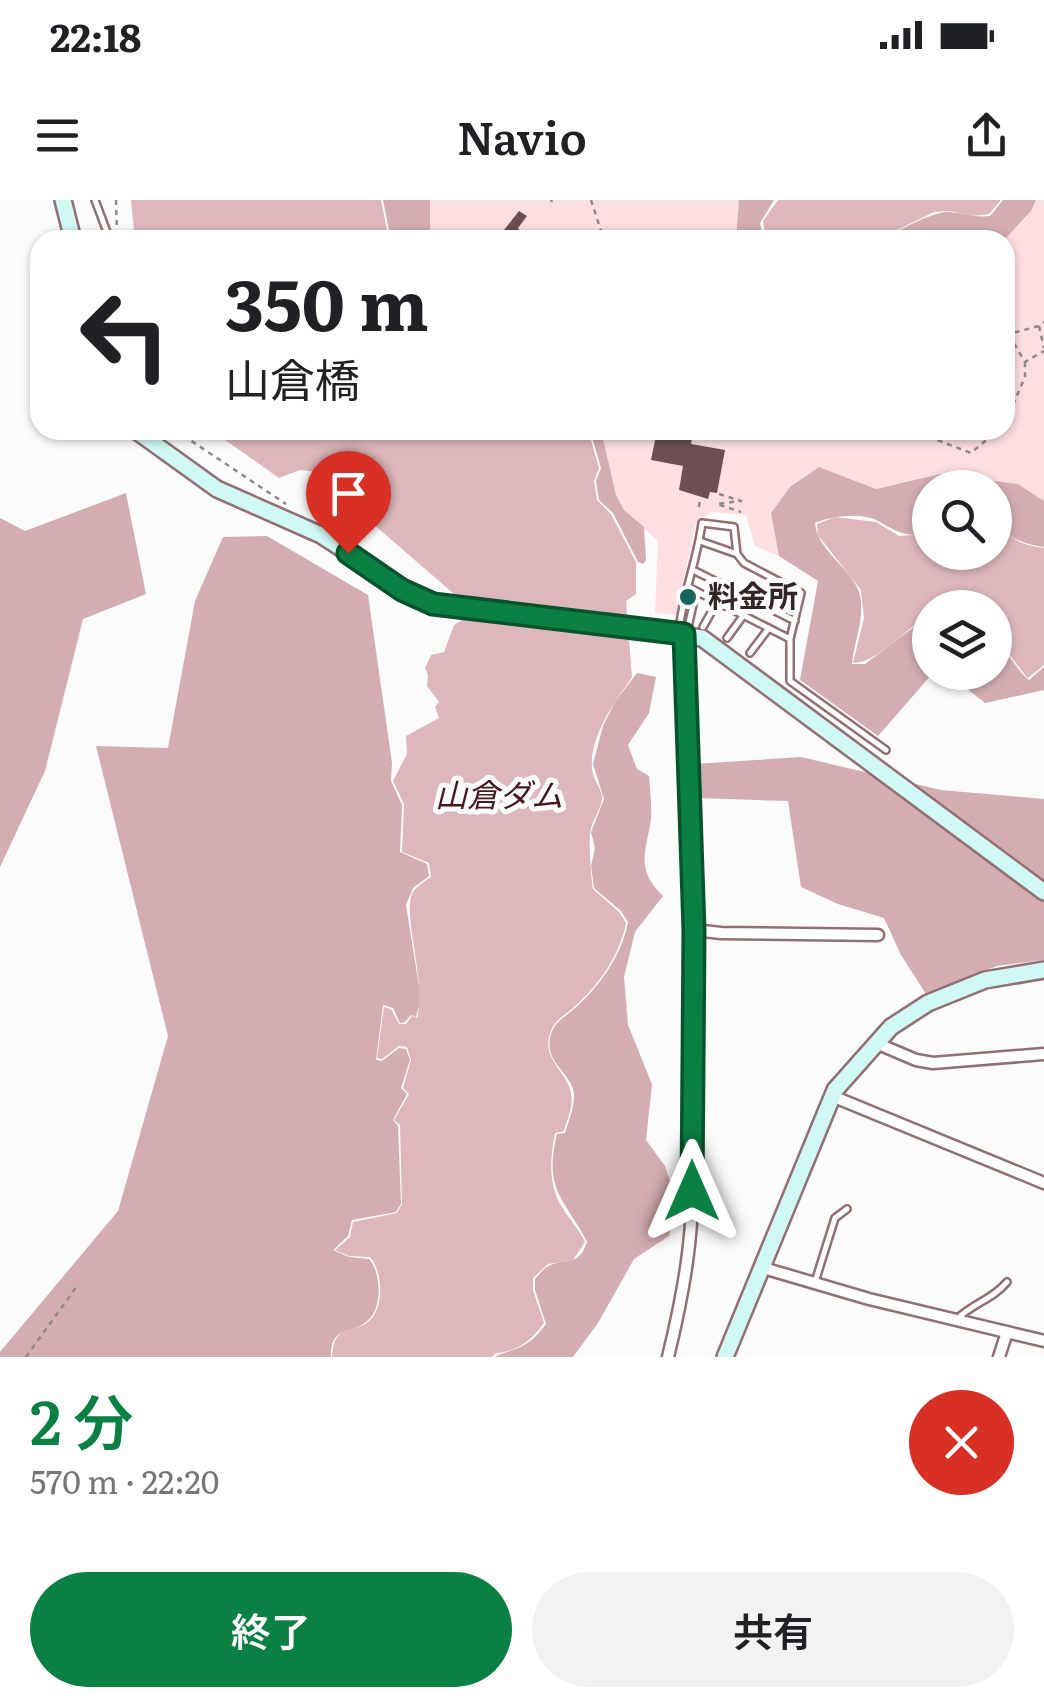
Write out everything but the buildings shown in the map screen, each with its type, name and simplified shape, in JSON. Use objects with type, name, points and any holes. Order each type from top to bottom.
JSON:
[{"type":"street","points":[[63,200],[71,230]]},
{"type":"street","points":[[150,440],[217,489],[322,534],[402,590],[433,604],[702,638],[1044,892]]},
{"type":"street","points":[[668,1357],[682,1300],[690,1241],[694,930],[683,634]]},
{"type":"street","points":[[694,930],[878,934]]},
{"type":"street","points":[[725,1357],[832,1096],[891,1027],[928,1003],[985,980],[1044,970]]},
{"type":"street","points":[[876,1043],[933,1063],[1044,1054]]},
{"type":"street","points":[[832,1096],[1044,1183]]},
{"type":"street","points":[[760,1267],[1044,1341]]},
{"type":"street","points":[[999,1357],[1008,1332]]},
{"type":"lane","points":[[94,200],[109,230]]},
{"type":"lane","points":[[683,634],[684,594],[694,571],[702,524],[734,527],[736,554]]},
{"type":"lane","points":[[700,541],[736,554],[744,563],[801,594],[790,639],[790,681],[886,750]]},
{"type":"lane","points":[[694,571],[795,621]]},
{"type":"lane","points":[[690,585],[790,639]]},
{"type":"lane","points":[[683,634],[696,591]]},
{"type":"lane","points":[[703,627],[716,602]]},
{"type":"lane","points":[[727,638],[743,615]]},
{"type":"lane","points":[[750,653],[770,628]]},
{"type":"lane","points":[[814,1283],[835,1218],[846,1209]]},
{"type":"lane","points":[[956,1320],[973,1304],[995,1296],[1007,1282]]},
{"type":"path","points":[[114,230],[116,200]]},
{"type":"path","points":[[590,200],[600,230]]},
{"type":"path","points":[[1015,331],[1044,322]]},
{"type":"path","points":[[1025,362],[1044,350],[1038,326]]},
{"type":"path","points":[[1015,347],[1025,362],[1025,377],[1015,400]]},
{"type":"path","points":[[938,440],[971,453],[986,440]]},
{"type":"path","points":[[719,494],[741,501],[717,504],[741,512]]},
{"type":"path","points":[[699,507],[700,500]]},
{"type":"path","points":[[26,1357],[76,1286]]},
{"type":"shaded area","points":[[383,200],[430,200],[430,230],[389,230]]},
{"type":"shaded area","points":[[430,200],[739,200],[737,230],[430,230]]},
{"type":"shaded area","points":[[739,200],[774,200],[760,223],[762,230],[737,230]]},
{"type":"shaded area","points":[[1003,200],[1036,200],[1013,230],[901,230],[942,213],[990,216]]},
{"type":"shaded area","points":[[1036,200],[1044,200],[1044,501],[1012,483],[1012,470],[912,470],[912,481],[876,489],[819,467],[771,513],[779,556],[755,546],[746,515],[711,512],[696,523],[676,615],[655,613],[658,541],[624,510],[616,495],[603,440],[1015,440],[1012,230]]},
{"type":"shaded area","points":[[593,440],[603,440],[616,495],[624,510],[644,527],[643,564],[638,562],[613,513],[599,500],[596,481],[601,468]]},
{"type":"shaded area","points":[[819,467],[876,489],[912,481],[912,535],[855,516],[815,523],[822,543],[860,595],[852,664],[865,664],[912,629],[912,690],[918,690],[878,736],[800,680],[818,581],[779,556],[771,513],[790,487]]},
{"type":"shaded area","points":[[1012,483],[1044,501],[1044,547],[1012,537]]},
{"type":"shaded area","points":[[126,493],[146,594],[83,619],[45,771],[0,867],[0,518],[25,531]]},
{"type":"shaded area","points":[[267,536],[368,595],[392,763],[391,781],[402,805],[400,852],[427,864],[429,876],[413,888],[406,905],[421,999],[416,1017],[411,1015],[400,1023],[393,1008],[383,1005],[376,1060],[382,1061],[399,1048],[406,1049],[410,1060],[401,1088],[407,1094],[393,1120],[398,1126],[401,1204],[396,1212],[352,1220],[348,1236],[333,1250],[369,1259],[378,1281],[376,1307],[362,1325],[334,1339],[331,1357],[0,1357],[0,1352],[118,1211],[168,1036],[96,746],[168,748],[195,601],[223,537]]},
{"type":"shaded area","points":[[1012,660],[1029,680],[1044,667],[1044,690],[985,703],[969,690],[1012,690]]},
{"type":"shaded area","points":[[637,673],[656,677],[649,713],[628,745],[637,769],[649,776],[651,814],[645,860],[649,877],[663,896],[635,932],[624,977],[628,1025],[652,1084],[646,1140],[665,1166],[678,1204],[669,1236],[634,1259],[598,1323],[573,1357],[494,1357],[528,1343],[546,1324],[535,1279],[553,1264],[575,1259],[587,1242],[555,1182],[553,1153],[557,1134],[565,1133],[574,1097],[572,1086],[549,1046],[556,1024],[609,969],[628,922],[594,888],[591,866],[595,848],[591,832],[604,799],[593,764],[603,726]]},
{"type":"shaded area","points":[[801,757],[941,790],[1044,799],[1044,960],[997,966],[926,994],[901,955],[884,918],[801,887],[788,801],[697,798],[695,764]]},
{"type":"water","points":[[131,200],[381,200],[387,230],[134,230]]},
{"type":"water","points":[[778,200],[1001,200],[989,214],[934,212],[897,230],[764,230],[763,221]]},
{"type":"water","name":"山倉ダム","points":[[225,440],[591,440],[599,468],[594,481],[597,500],[611,514],[636,562],[636,594],[626,601],[632,677],[604,720],[592,756],[592,769],[602,798],[591,828],[593,889],[626,923],[607,969],[555,1024],[548,1046],[572,1098],[564,1131],[555,1133],[552,1181],[557,1199],[585,1242],[573,1260],[548,1264],[533,1278],[544,1323],[523,1344],[492,1357],[332,1357],[339,1335],[365,1324],[374,1316],[380,1299],[378,1272],[370,1257],[349,1256],[335,1250],[350,1237],[353,1222],[397,1213],[402,1204],[400,1125],[394,1120],[409,1094],[403,1088],[411,1060],[407,1047],[399,1046],[382,1059],[377,1058],[384,1007],[391,1009],[399,1024],[406,1024],[412,1016],[417,1018],[419,986],[410,901],[413,892],[431,877],[429,863],[402,852],[404,804],[393,781],[407,754],[406,736],[439,718],[435,707],[439,702],[427,686],[425,668],[431,655],[444,652],[454,625],[461,621],[467,596],[454,594],[312,471],[300,470],[279,478]]},
{"type":"water","points":[[835,517],[876,522],[899,536],[912,535],[912,570],[1012,570],[1012,536],[1027,545],[1044,548],[1044,665],[1028,678],[1012,657],[1012,590],[912,590],[912,627],[882,651],[853,663],[864,618],[861,590],[818,535],[817,524]]},
{"type":"place","name":"料金所","points":[[688,597]]},
{"type":"route","points":[[348,553],[402,590],[433,604],[684,634],[694,930],[692,1191]]}]
